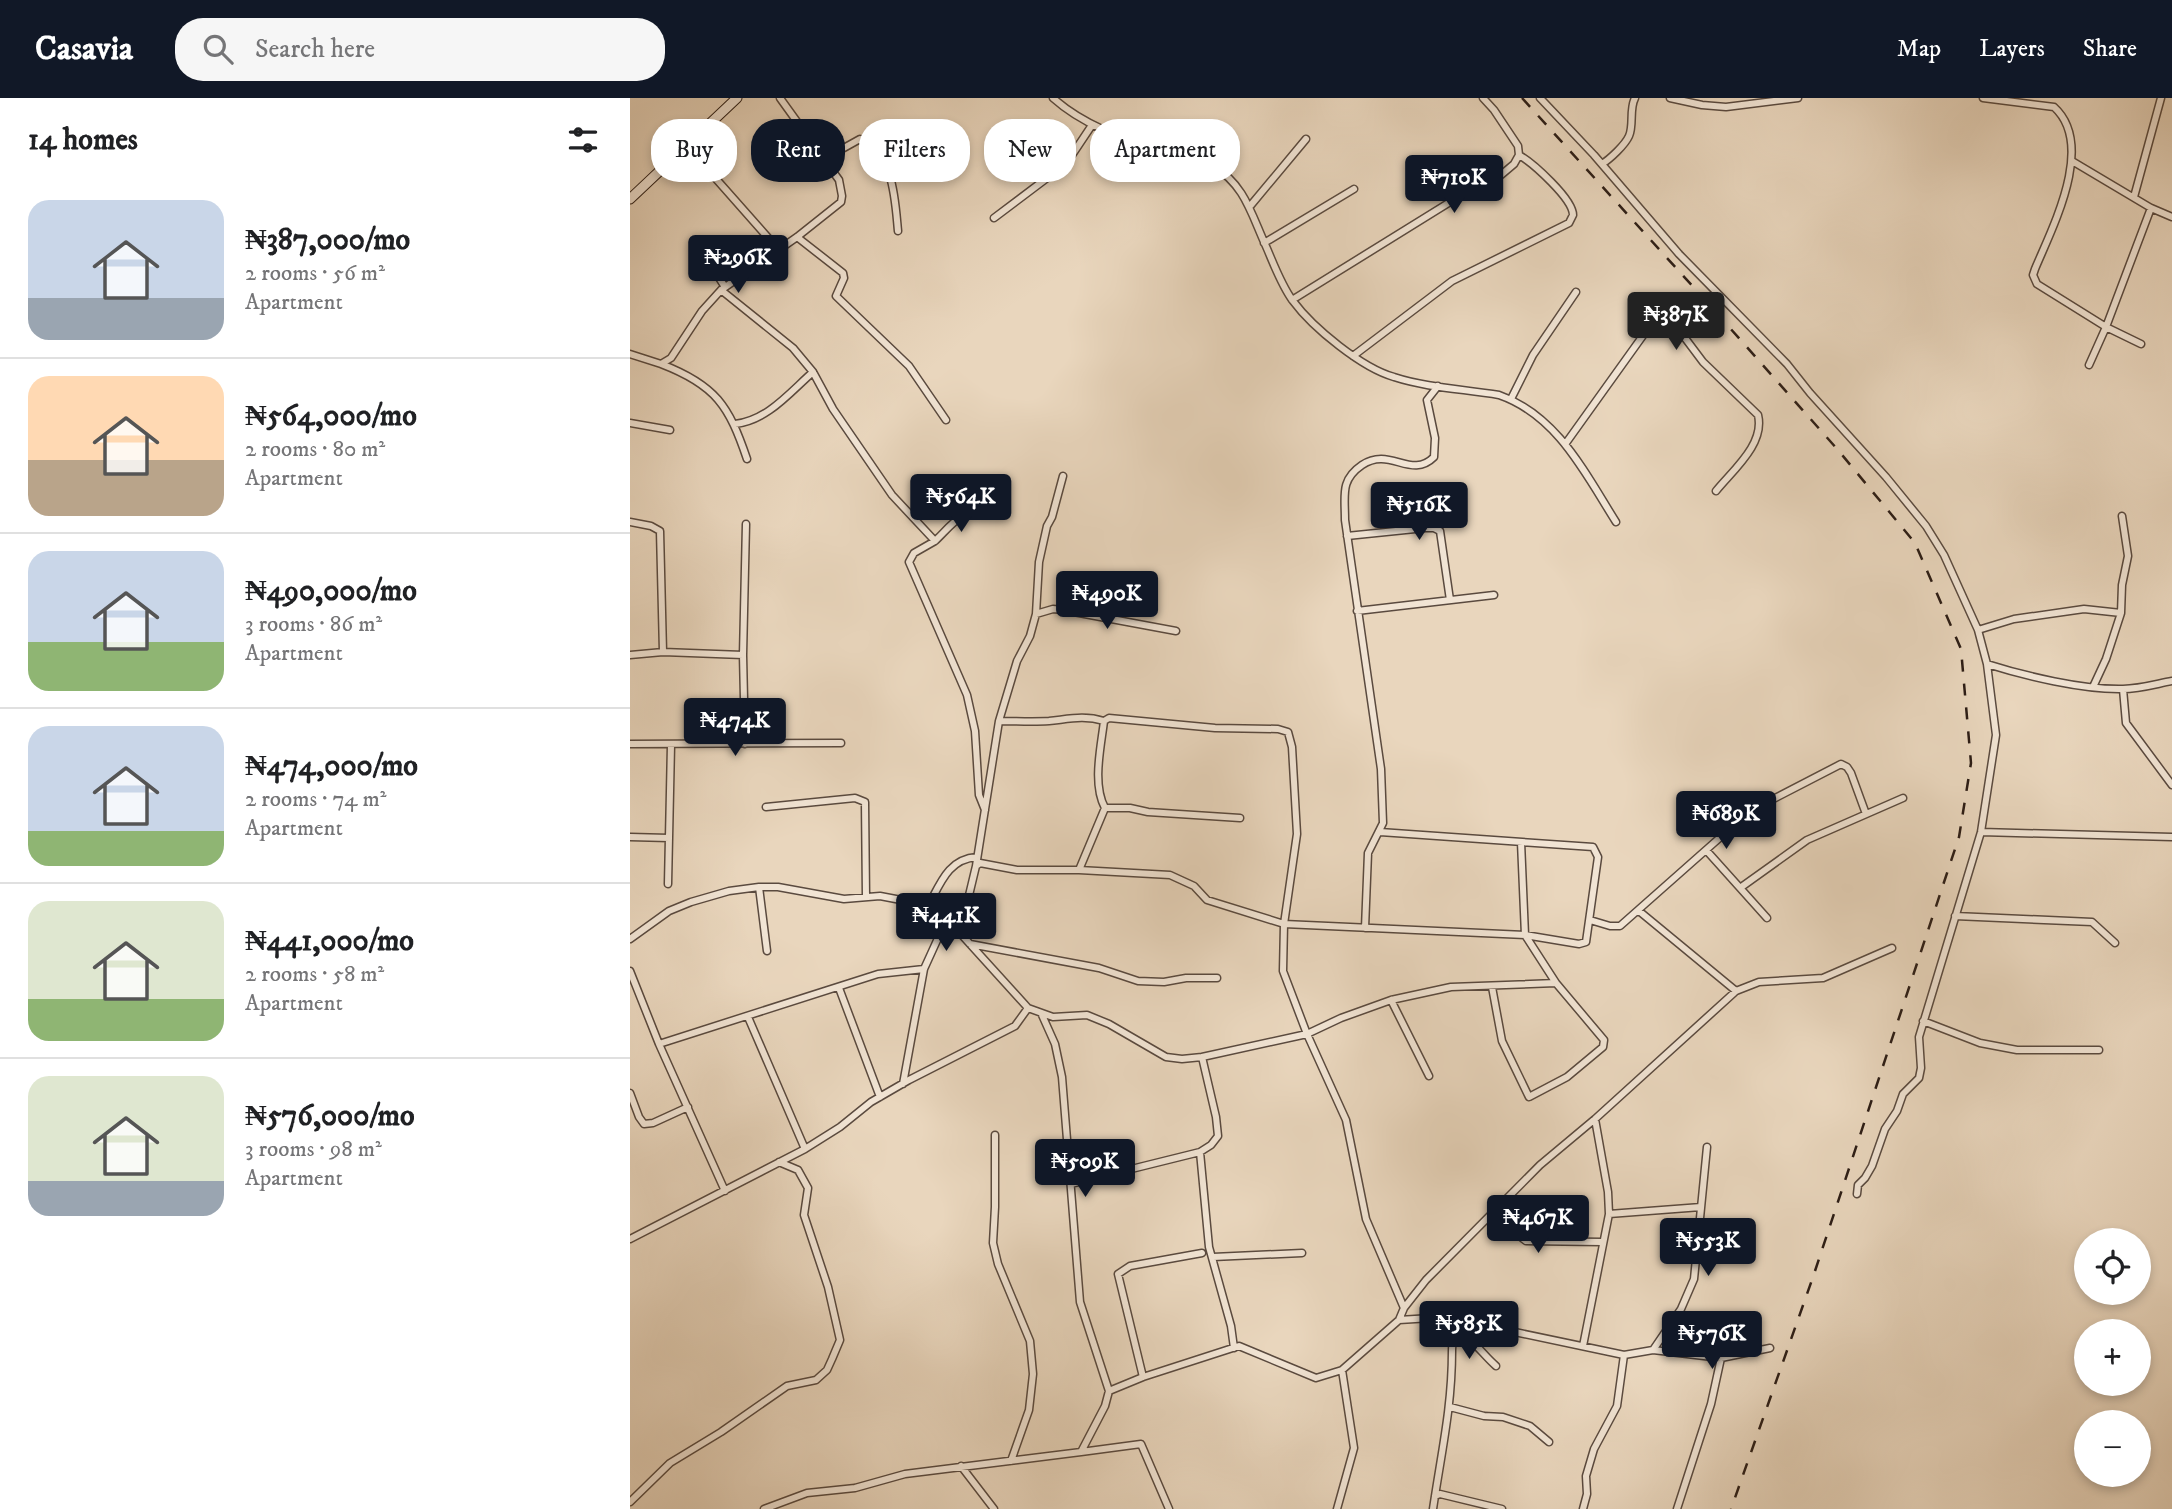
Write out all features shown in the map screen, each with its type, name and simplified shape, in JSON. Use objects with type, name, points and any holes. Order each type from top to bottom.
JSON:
[{"type":"main road","points":[[715,119],[737,98]]},
{"type":"main road","points":[[630,200],[651,180]]},
{"type":"street","points":[[780,98],[795,119]]},
{"type":"street","points":[[1053,98],[1064,108],[1090,123]]},
{"type":"street","points":[[1353,356],[1452,281],[1569,223],[1573,208],[1569,202],[1519,155],[1515,139],[1483,98]]},
{"type":"street","points":[[1540,98],[1602,164],[1678,254],[1787,364],[1918,516],[1944,555],[1978,631],[1987,664],[1996,735],[1981,832],[1923,1021],[1919,1037],[1919,1078],[1903,1094],[1897,1111],[1885,1129],[1872,1166],[1866,1178],[1858,1185],[1857,1194]]},
{"type":"street","points":[[1602,164],[1614,157],[1629,136],[1631,109],[1635,98]]},
{"type":"street","points":[[1670,98],[1726,107],[1751,101],[1798,98]]},
{"type":"street","points":[[1983,98],[2054,107],[2060,113],[2068,130],[2071,161],[2064,198],[2035,269],[2034,279],[2037,284],[2106,327],[2141,344]]},
{"type":"street","points":[[2134,197],[2161,98]]},
{"type":"street","points":[[994,218],[1070,158],[1090,127]]},
{"type":"street","points":[[845,147],[860,139],[873,148],[885,164],[894,189],[898,231]]},
{"type":"street","points":[[1251,205],[1306,139]]},
{"type":"street","points":[[1292,300],[1463,194],[1501,175],[1514,164],[1519,155]]},
{"type":"street","points":[[2071,161],[2172,218]]},
{"type":"street","points":[[719,182],[778,249]]},
{"type":"street","points":[[662,365],[671,358],[702,311],[723,289],[841,202],[839,182]]},
{"type":"street","points":[[1233,182],[1251,205],[1264,243],[1292,300],[1317,327],[1353,356],[1390,376],[1499,395],[1534,413],[1566,443],[1616,522]]},
{"type":"street","points":[[1264,243],[1354,189]]},
{"type":"street","points":[[2089,365],[2151,208]]},
{"type":"street","points":[[797,237],[843,273],[844,278],[836,296],[909,366],[946,420]]},
{"type":"street","points":[[696,242],[723,289],[793,348],[813,372],[833,409],[892,495],[935,541]]},
{"type":"street","points":[[1511,399],[1532,355],[1576,292]]},
{"type":"street","points":[[1566,443],[1653,323],[1659,316],[1665,316],[1670,318],[1703,362],[1758,415],[1759,434],[1755,443],[1716,491]]},
{"type":"street","points":[[630,354],[684,373],[717,395],[735,424],[747,459]]},
{"type":"street","points":[[735,424],[751,422],[765,415],[813,372]]},
{"type":"street","points":[[1365,928],[1366,864],[1370,846],[1380,832],[1382,823],[1381,769],[1347,536],[1345,485],[1349,474],[1371,459],[1383,457],[1406,465],[1423,464],[1434,457],[1435,438],[1427,400],[1438,386]]},
{"type":"street","points":[[630,423],[670,430]]},
{"type":"street","points":[[960,933],[976,866],[999,721],[1017,662],[1030,636],[1036,614],[1039,562],[1063,476]]},
{"type":"street","points":[[984,513],[974,511],[965,514],[935,541],[914,553],[909,562],[967,695],[975,731],[979,795],[985,810]]},
{"type":"street","points":[[2093,687],[2106,659],[2121,613],[2122,585],[2128,556],[2122,516]]},
{"type":"street","points":[[630,522],[651,526],[660,531],[663,652]]},
{"type":"street","points":[[745,744],[743,655],[746,524]]},
{"type":"street","points":[[1347,536],[1425,528],[1440,531],[1450,600]]},
{"type":"street","points":[[1357,611],[1494,595]]},
{"type":"street","points":[[1036,614],[1053,609],[1063,610],[1176,631]]},
{"type":"street","points":[[1978,631],[2014,619],[2084,609],[2121,613]]},
{"type":"street","points":[[630,654],[663,652],[743,655]]},
{"type":"street","points":[[1987,664],[2015,673],[2093,687],[2123,689],[2172,681]]},
{"type":"street","points":[[2123,689],[2126,723],[2172,785]]},
{"type":"street","points":[[999,721],[1050,721],[1079,717],[1104,721],[1109,718],[1215,728],[1278,729],[1288,732],[1292,747],[1297,834],[1284,924],[1283,971],[1307,1034],[1346,1120],[1366,1219],[1405,1308]]},
{"type":"street","points":[[1104,721],[1099,766],[1100,799],[1105,808]]},
{"type":"street","points":[[630,744],[841,743]]},
{"type":"street","points":[[668,884],[671,745]]},
{"type":"street","points":[[1590,920],[1620,926],[1750,811],[1841,764],[1847,766],[1851,773],[1866,814]]},
{"type":"street","points":[[766,807],[855,798],[865,802],[866,897]]},
{"type":"street","points":[[1740,888],[1807,840],[1903,798]]},
{"type":"street","points":[[1105,808],[1240,818]]},
{"type":"street","points":[[1079,870],[1105,808]]},
{"type":"street","points":[[976,866],[980,863],[1017,870],[1170,875],[1194,886],[1207,900],[1284,924],[1525,935],[1579,944],[1586,942],[1598,857],[1593,847],[1380,832]]},
{"type":"street","points":[[1981,832],[2172,837]]},
{"type":"street","points":[[630,838],[669,838]]},
{"type":"street","points":[[1492,987],[1502,1041],[1529,1097],[1567,1077],[1602,1047],[1604,1040],[1556,983],[1525,935],[1521,842]]},
{"type":"street","points":[[1706,850],[1767,918]]},
{"type":"street","points":[[926,909],[953,863],[977,857]]},
{"type":"street","points":[[759,887],[767,951]]},
{"type":"street","points":[[630,939],[669,911],[729,891],[778,887],[844,899],[880,896],[901,900],[926,909],[944,925],[960,933],[1028,1008],[1053,1017],[1087,1015],[1109,1024],[1166,1057],[1182,1059],[1307,1034],[1391,1000],[1451,987],[1556,983]]},
{"type":"street","points":[[1639,911],[1736,991]]},
{"type":"street","points":[[1955,916],[2092,922],[2115,943]]},
{"type":"street","points":[[903,1084],[924,969],[944,925]]},
{"type":"street","points":[[970,944],[1099,968],[1138,981],[1217,978]]},
{"type":"street","points":[[1109,1391],[1143,1377],[1239,1346],[1316,1378],[1342,1370],[1399,1320],[1426,1280],[1540,1165],[1595,1119],[1736,991],[1759,982],[1823,978],[1892,948]]},
{"type":"street","points":[[659,1044],[878,974],[924,969]]},
{"type":"street","points":[[630,971],[659,1044],[725,1191]]},
{"type":"street","points":[[839,988],[880,1097]]},
{"type":"street","points":[[1391,1000],[1429,1076]]},
{"type":"street","points":[[630,1239],[805,1149],[880,1097],[1015,1026],[1028,1008]]},
{"type":"street","points":[[1042,1015],[1055,1044],[1062,1077],[1080,1302],[1109,1391],[1105,1406],[1081,1452]]},
{"type":"street","points":[[748,1017],[805,1149]]},
{"type":"street","points":[[1923,1021],[1980,1043],[2017,1050],[2099,1050]]},
{"type":"street","points":[[1071,1184],[1200,1152],[1211,1145],[1218,1136],[1216,1116],[1202,1056]]},
{"type":"street","points":[[630,1093],[644,1124],[653,1123],[688,1107]]},
{"type":"street","points":[[1583,1346],[1609,1214],[1595,1119]]},
{"type":"street","points":[[995,1135],[993,1243],[998,1264],[1030,1340],[1033,1374],[1029,1409],[1011,1461]]},
{"type":"street","points":[[1653,1350],[1681,1309],[1694,1279],[1707,1147]]},
{"type":"street","points":[[1200,1152],[1209,1247],[1234,1348]]},
{"type":"street","points":[[630,1502],[670,1463],[788,1386],[816,1380],[827,1370],[832,1359],[840,1340],[828,1287],[804,1215],[808,1188],[798,1170],[779,1162]]},
{"type":"street","points":[[1609,1214],[1701,1207]]},
{"type":"street","points":[[1492,1215],[1526,1241],[1602,1242]]},
{"type":"street","points":[[1143,1377],[1118,1274],[1130,1266],[1202,1253]]},
{"type":"street","points":[[1213,1257],[1302,1253]]},
{"type":"street","points":[[1399,1320],[1453,1319],[1625,1354],[1653,1350],[1721,1358],[1770,1348]]},
{"type":"street","points":[[1433,1509],[1450,1407],[1452,1344],[1456,1331],[1453,1319]]},
{"type":"street","points":[[1456,1331],[1472,1340],[1479,1352],[1496,1366]]},
{"type":"street","points":[[1583,1509],[1587,1493],[1586,1476],[1594,1449],[1617,1406],[1625,1354]]},
{"type":"street","points":[[1677,1509],[1711,1404],[1721,1358]]},
{"type":"street","points":[[1337,1509],[1354,1448],[1342,1370]]},
{"type":"street","points":[[1450,1407],[1483,1416],[1503,1417],[1530,1426],[1549,1442]]},
{"type":"street","points":[[764,1509],[807,1493],[855,1488],[905,1474],[1141,1444],[1169,1509]]},
{"type":"street","points":[[961,1466],[994,1509]]},
{"type":"street","points":[[1435,1496],[1440,1494],[1502,1509]]},
{"type":"railway","points":[[1522,98],[1838,450],[1915,543],[1961,649],[1971,763],[1959,837],[1813,1277],[1731,1509]]}]
